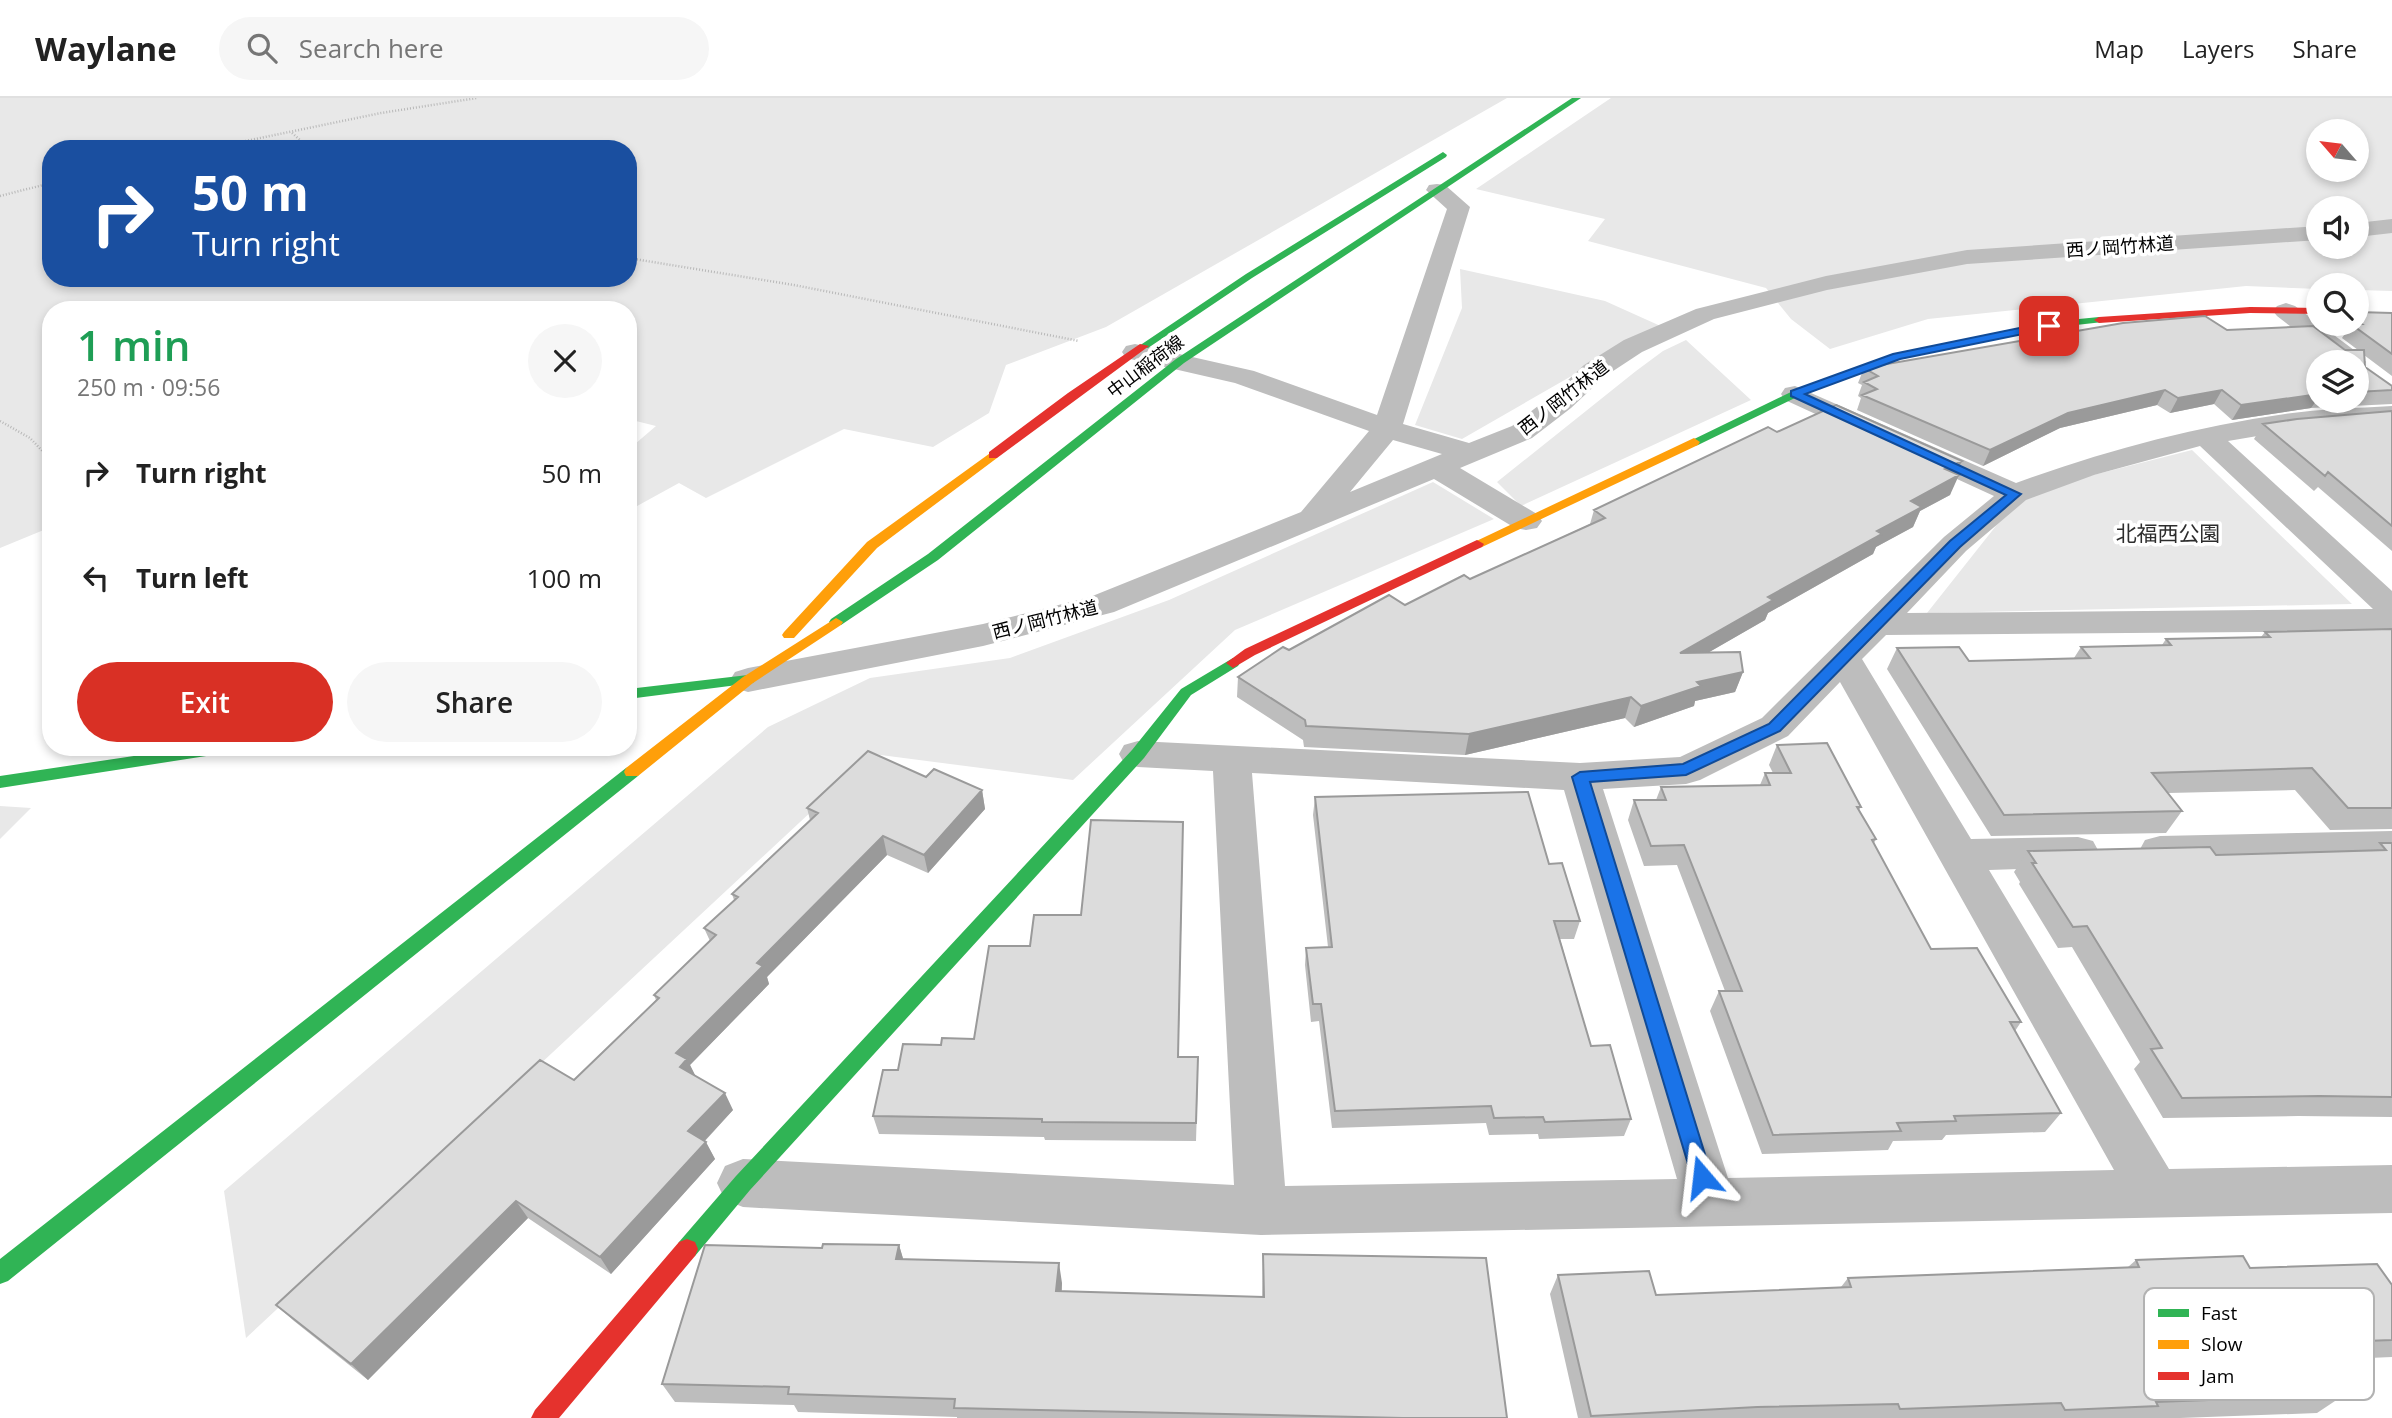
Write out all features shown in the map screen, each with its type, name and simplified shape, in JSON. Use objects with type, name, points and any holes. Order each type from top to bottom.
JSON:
[{"type":"main road","name":"中山稲荷線","points":[[637,693],[748,680],[933,557],[1180,361],[1577,98]]},
{"type":"main road","name":"中山稲荷線","points":[[748,680],[872,545],[1072,395],[1135,352],[1249,276],[1455,148]]},
{"type":"main road","points":[[543,1418],[743,1183],[1138,754],[1186,692],[1250,652],[1526,521],[1795,394],[1897,356],[2049,326],[2149,315],[2306,311]]},
{"type":"main road","points":[[0,1273],[748,680]]},
{"type":"main road","points":[[0,782],[172,756]]},
{"type":"street","points":[[1310,520],[1387,429],[1459,207],[1437,190]]},
{"type":"street","points":[[2369,229],[2392,226]]},
{"type":"street","name":"西ノ岡竹林道","points":[[748,680],[983,635],[1102,605],[1522,432],[1561,402],[1594,370],[1633,346],[1719,310],[1826,283],[1967,257],[2306,234]]},
{"type":"street","points":[[2286,311],[2337,350]]},
{"type":"street","points":[[1135,352],[1260,382],[1426,443],[1469,452]]},
{"type":"street","points":[[1138,754],[1580,777],[1686,770],[1775,727],[1955,544],[2015,494],[2083,469],[2180,441],[2287,422],[2380,387]]},
{"type":"street","points":[[1795,394],[2015,494]]},
{"type":"street","points":[[2206,436],[2392,609]]},
{"type":"street","points":[[1436,467],[1526,521]]},
{"type":"street","points":[[1875,624],[2392,620]]},
{"type":"street","points":[[1843,656],[2156,1195]]},
{"type":"street","points":[[1232,759],[1261,1211]]},
{"type":"street","points":[[1580,777],[1710,1204]]},
{"type":"street","points":[[1959,855],[2392,846]]},
{"type":"street","points":[[743,1183],[1261,1211],[2392,1189]]},
{"type":"path","points":[[251,140],[382,113],[477,98]]},
{"type":"path","points":[[291,132],[300,140]]},
{"type":"path","points":[[0,196],[42,185]]},
{"type":"path","points":[[637,259],[794,285],[1135,352]]},
{"type":"path","points":[[0,421],[30,438],[42,451]]},
{"type":"green space","points":[[0,98],[1507,98],[1106,327],[1006,365],[989,413],[933,447],[844,429],[706,498],[679,483],[637,506],[637,442],[656,426],[637,421],[637,301],[42,301],[42,531],[0,548]]},
{"type":"green space","points":[[1611,98],[2392,98],[2392,291],[2369,290],[2369,273],[2306,273],[2306,288],[2246,286],[1928,319],[1830,349],[1791,319],[1766,288],[1588,241],[1605,219],[1476,189]]},
{"type":"green space","points":[[1460,269],[1605,301],[1665,328],[1596,362],[1462,439],[1415,425],[1462,308]]},
{"type":"green space","points":[[1686,340],[1751,400],[1521,506],[1497,482],[1636,371],[1663,351]]},
{"type":"green space","name":"北福西公園","points":[[2192,450],[2352,604],[1927,613],[2022,493]]},
{"type":"green space","points":[[1433,482],[1494,519],[1235,630],[1073,780],[873,754],[246,1338],[224,1191],[768,727],[870,678],[1010,658],[1169,600]]},
{"type":"green space","points":[[0,806],[31,808],[0,839]]},
{"type":"building","points":[[2369,312],[2392,313],[2392,354],[2367,336]]},
{"type":"building","points":[[2205,316],[2227,330],[2306,326],[2306,336],[2326,336],[2345,350],[2306,350],[2306,396],[2241,405],[2222,390],[2178,398],[2165,390],[2068,413],[1990,450],[1862,395],[1877,389],[1864,382],[1878,376],[1864,368],[2123,323]]},
{"type":"building","points":[[2369,370],[2392,386],[2392,390],[2369,391]]},
{"type":"building","points":[[1836,405],[1962,461],[1945,469],[1959,475],[1911,501],[1922,507],[1877,531],[1882,534],[1768,597],[1773,600],[1680,653],[1740,652],[1743,672],[1697,682],[1701,686],[1641,706],[1631,697],[1469,734],[1306,726],[1305,720],[1238,677],[1283,647],[1289,650],[1389,595],[1405,605],[1464,575],[1470,579],[1605,518],[1594,510],[1768,427],[1777,432]]},
{"type":"building","points":[[2392,411],[2392,526],[2328,472],[2325,476],[2263,424]]},
{"type":"building","points":[[2392,629],[2392,808],[2348,808],[2312,768],[2152,773],[2182,811],[2004,815],[1897,648],[1959,647],[1969,661],[2090,658],[2081,647],[2171,645],[2166,639],[2270,637],[2265,632]]},
{"type":"building","points":[[1827,743],[1861,807],[1857,807],[1876,839],[1872,840],[1931,949],[1977,948],[2021,1022],[2010,1022],[2061,1113],[1954,1116],[1956,1121],[1897,1123],[1901,1131],[1773,1135],[1719,991],[1742,991],[1684,845],[1651,846],[1634,800],[1666,800],[1661,787],[1770,785],[1765,773],[1791,773],[1777,745]]},
{"type":"building","points":[[868,751],[926,777],[934,769],[982,790],[924,855],[883,836],[757,963],[763,966],[676,1053],[687,1059],[680,1067],[725,1093],[688,1131],[706,1142],[600,1257],[516,1201],[351,1364],[276,1305],[540,1060],[574,1080],[659,998],[654,995],[716,935],[704,928],[738,897],[732,894],[818,813],[807,808]]},
{"type":"building","points":[[1528,792],[1549,864],[1562,863],[1580,921],[1554,921],[1591,1046],[1610,1045],[1631,1119],[1545,1122],[1543,1117],[1494,1118],[1491,1106],[1335,1111],[1321,1004],[1313,1004],[1306,948],[1332,947],[1315,797]]},
{"type":"building","points":[[1091,820],[1183,822],[1178,1057],[1198,1057],[1196,1123],[1042,1122],[1042,1119],[873,1116],[883,1070],[898,1070],[903,1044],[941,1045],[942,1038],[974,1039],[989,946],[1030,946],[1034,915],[1081,915]]},
{"type":"building","points":[[2380,843],[2392,843],[2392,1097],[2182,1098],[2151,1049],[2162,1048],[2087,926],[2073,927],[2032,863],[2036,863],[2028,851],[2210,847],[2216,855],[2386,850]]},
{"type":"building","points":[[823,1244],[899,1245],[896,1259],[1059,1263],[1056,1291],[1264,1297],[1263,1254],[1486,1258],[1507,1418],[954,1408],[955,1399],[788,1394],[789,1387],[662,1384],[705,1245],[822,1248]]},
{"type":"building","points":[[2243,1256],[2250,1268],[2377,1264],[2392,1285],[2392,1340],[2374,1341],[2374,1288],[2144,1288],[2144,1400],[2210,1400],[2156,1402],[2158,1406],[2065,1410],[2061,1403],[1900,1409],[1898,1404],[1757,1407],[1591,1416],[1558,1275],[1649,1271],[1656,1295],[1851,1287],[1848,1278],[2139,1267],[2136,1260]]},
{"type":"traffic: fast","points":[[836,622],[933,557],[1180,361],[1577,98]]},
{"type":"traffic: fast","points":[[1144,346],[1249,276],[1443,155]]},
{"type":"traffic: fast","points":[[1694,442],[1795,394],[1897,356],[2049,325],[2099,320]]},
{"type":"traffic: fast","points":[[687,1249],[743,1183],[1138,754],[1186,692],[1233,663]]},
{"type":"traffic: fast","points":[[637,693],[748,680]]},
{"type":"traffic: fast","points":[[0,782],[172,756]]},
{"type":"traffic: fast","points":[[0,1273],[632,772]]},
{"type":"traffic: slow","points":[[1477,544],[1694,442]]},
{"type":"traffic: slow","points":[[789,635],[872,545],[993,455]]},
{"type":"traffic: slow","points":[[632,772],[748,680],[836,622]]},
{"type":"traffic: jam","points":[[2099,320],[2250,310],[2306,311]]},
{"type":"traffic: jam","points":[[993,455],[1072,395],[1144,346]]},
{"type":"traffic: jam","points":[[1233,663],[1250,652],[1477,544]]},
{"type":"traffic: jam","points":[[543,1418],[687,1249]]},
{"type":"route","points":[[1702,1177],[1580,777],[1686,770],[1775,727],[1955,544],[2015,494],[1795,394],[1897,356],[2049,326]]}]
